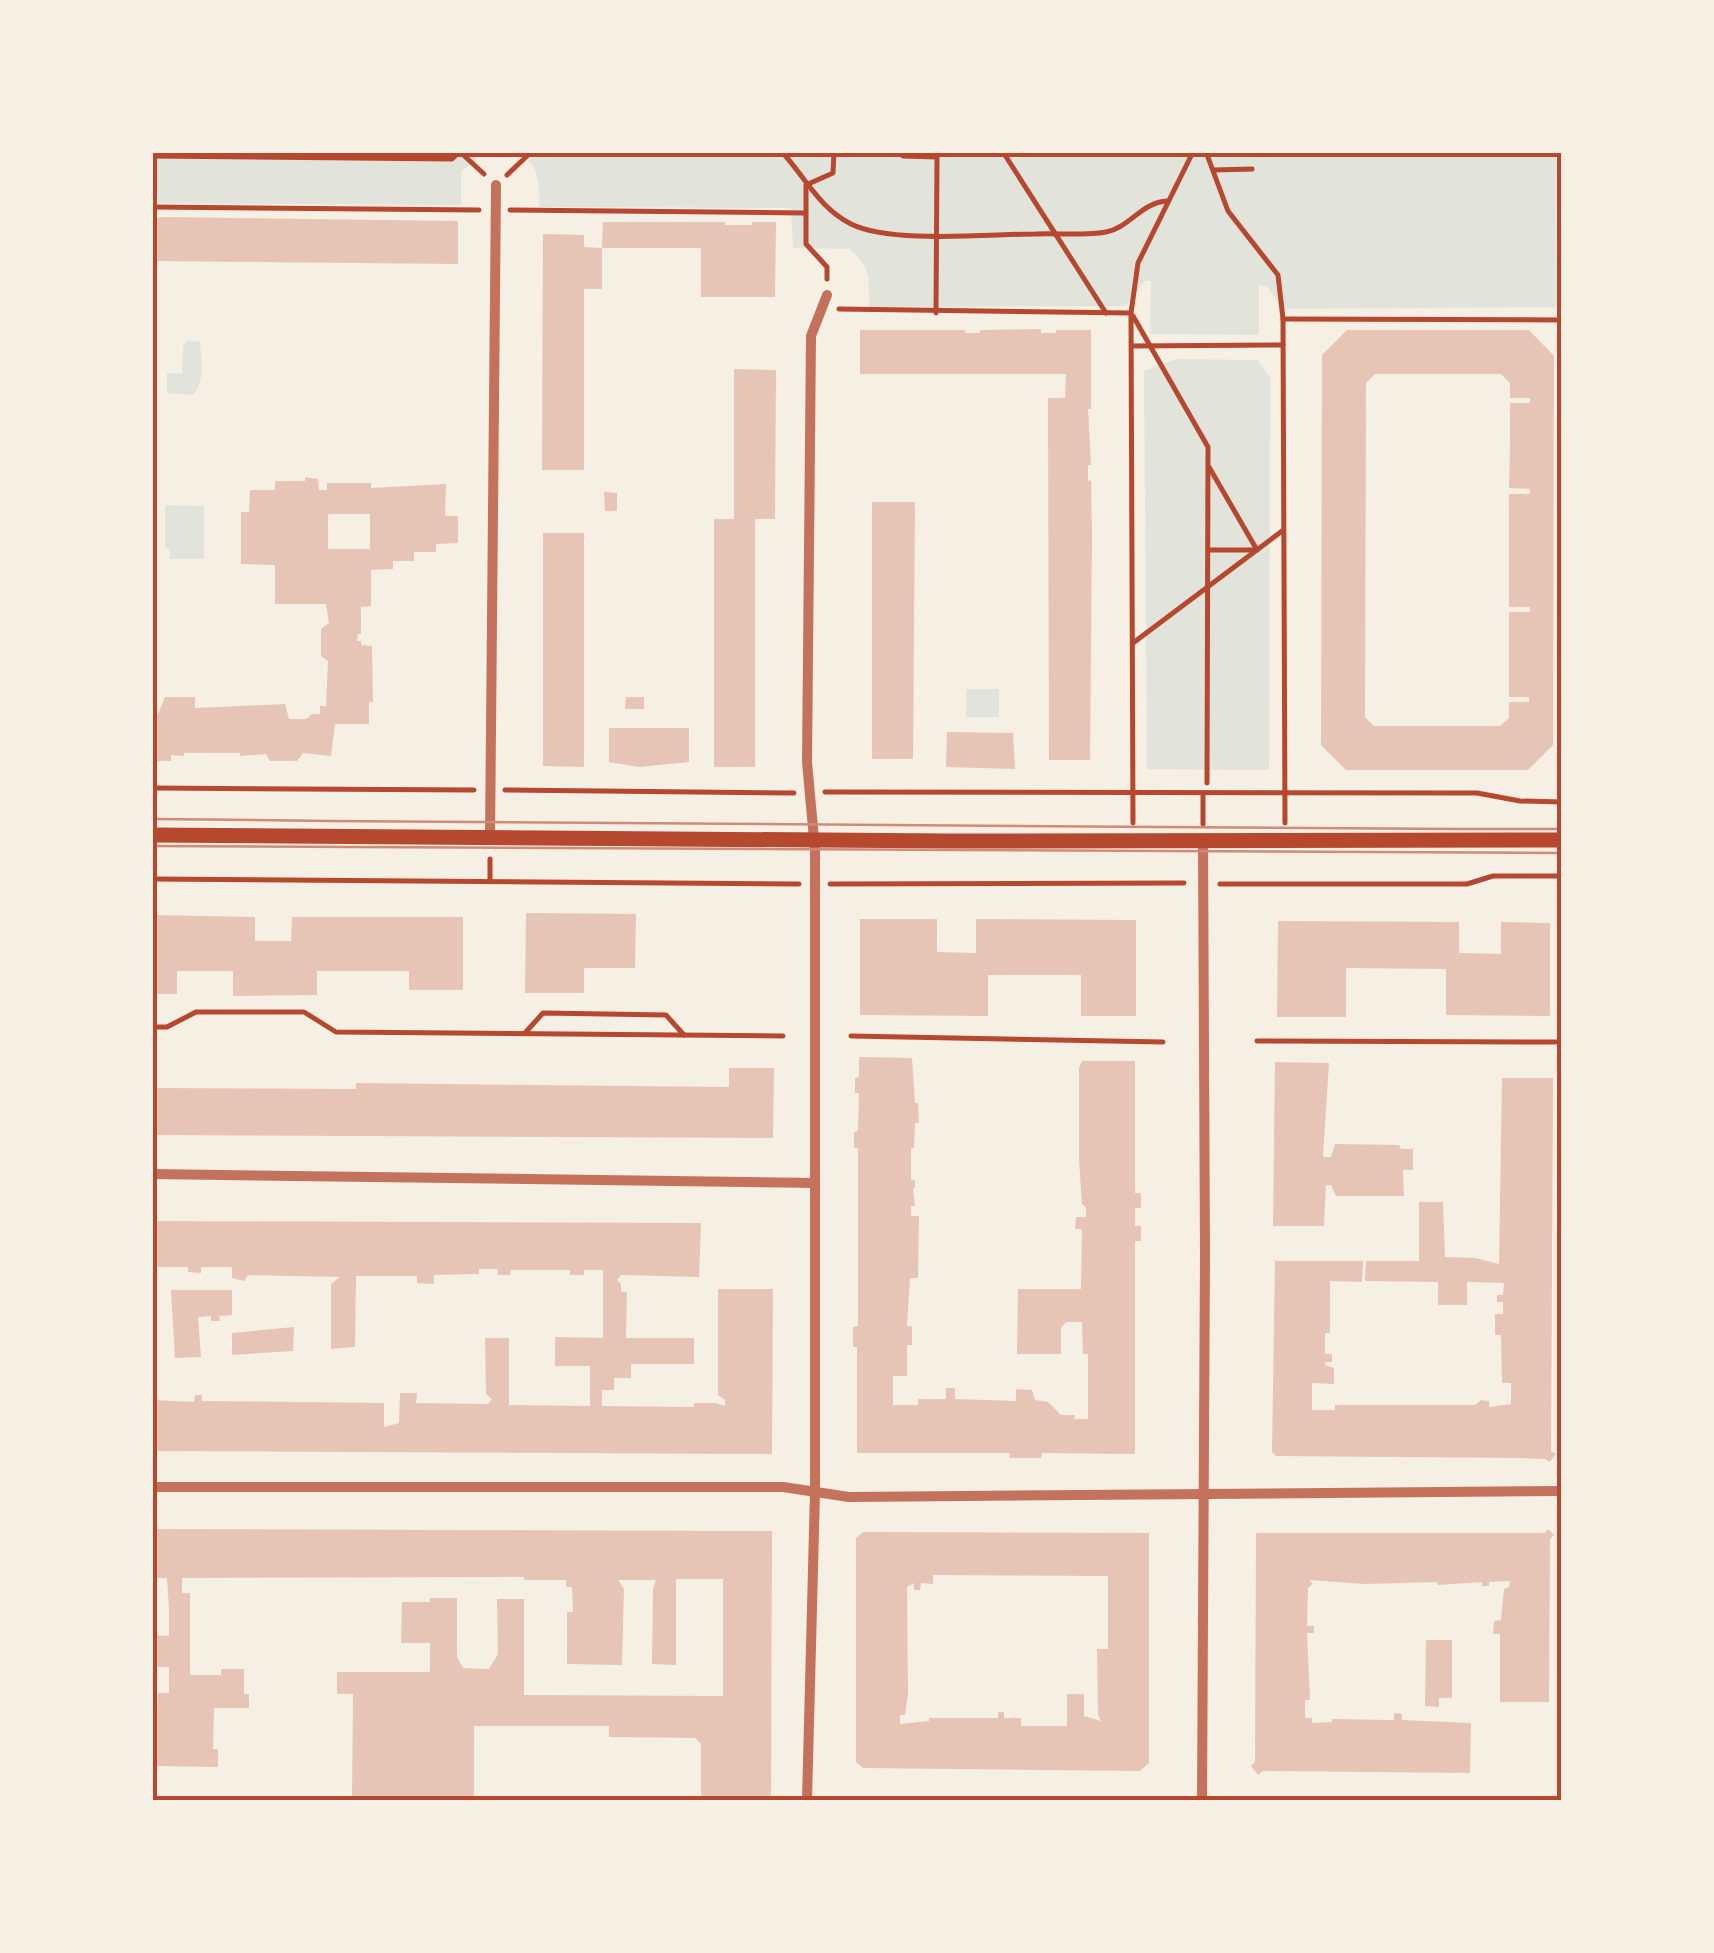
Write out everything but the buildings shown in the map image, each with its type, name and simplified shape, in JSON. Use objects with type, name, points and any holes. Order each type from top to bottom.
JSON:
[{"type":"main road","points":[[152,835],[1202,842],[1562,840]]},
{"type":"street","points":[[490,838],[496,185]]},
{"type":"street","points":[[807,1800],[815,1492],[814,840],[807,762],[811,336],[826,295]]},
{"type":"street","points":[[1202,842],[1202,1800]]},
{"type":"street","points":[[152,1174],[815,1183]]},
{"type":"street","points":[[152,1488],[783,1487],[849,1496],[1562,1491]]},
{"type":"path","points":[[152,156],[412,155],[452,159],[460,152],[496,185],[528,156],[527,152]]},
{"type":"path","points":[[782,152],[806,185],[839,217],[878,232],[1110,232],[1154,202],[1167,202]]},
{"type":"path","points":[[806,185],[833,173],[834,152]]},
{"type":"path","points":[[900,152],[903,156],[937,156],[936,313]]},
{"type":"path","points":[[1002,152],[1106,313]]},
{"type":"path","points":[[1133,841],[1132,314],[1138,263],[1193,152]]},
{"type":"path","points":[[1206,152],[1228,211],[1278,275],[1283,319],[1286,841]]},
{"type":"path","points":[[1212,170],[1252,169]]},
{"type":"path","points":[[806,185],[806,244],[826,267]]},
{"type":"path","points":[[821,308],[1132,314]]},
{"type":"path","points":[[1132,314],[1208,446],[1207,783]]},
{"type":"path","points":[[1283,319],[1562,320]]},
{"type":"path","points":[[1132,346],[1283,345]]},
{"type":"path","points":[[1208,464],[1257,550]]},
{"type":"path","points":[[1133,643],[1284,530]]},
{"type":"path","points":[[1208,550],[1257,550]]},
{"type":"path","points":[[152,788],[476,790]]},
{"type":"path","points":[[507,790],[792,792]]},
{"type":"path","points":[[822,792],[1477,793],[1520,802],[1562,802]]},
{"type":"path","points":[[1220,884],[1467,884],[1493,876],[1562,876]]},
{"type":"path","points":[[152,879],[794,884]]},
{"type":"path","points":[[842,884],[1190,883]]},
{"type":"path","points":[[152,1027],[167,1027],[196,1012],[304,1012],[336,1032],[783,1036]]},
{"type":"path","points":[[524,1034],[543,1014],[666,1016],[684,1035]]},
{"type":"path","points":[[852,1036],[1163,1042]]},
{"type":"path","points":[[1257,1041],[1561,1042]]},
{"type":"shaded area","points":[[153,153],[483,153],[461,172],[461,205],[153,203]]},
{"type":"shaded area","points":[[518,153],[1556,153],[1557,307],[1282,309],[1267,286],[1259,285],[1259,335],[1150,334],[1151,281],[1145,281],[1126,306],[869,307],[866,269],[850,249],[793,248],[791,208],[539,207],[535,169]]},
{"type":"shaded area","points":[[187,340],[200,342],[200,383],[193,395],[167,393],[167,373],[182,374],[183,346]]},
{"type":"shaded area","points":[[1177,359],[1258,360],[1270,378],[1269,770],[1147,769],[1144,371]]},
{"type":"shaded area","points":[[165,505],[204,506],[204,559],[170,559],[170,549],[165,548]]},
{"type":"shaded area","points":[[966,689],[999,689],[999,717],[966,717]]},
{"type":"tram line","points":[[152,819],[1562,829]]},
{"type":"tram line","points":[[152,846],[1562,853]]}]
